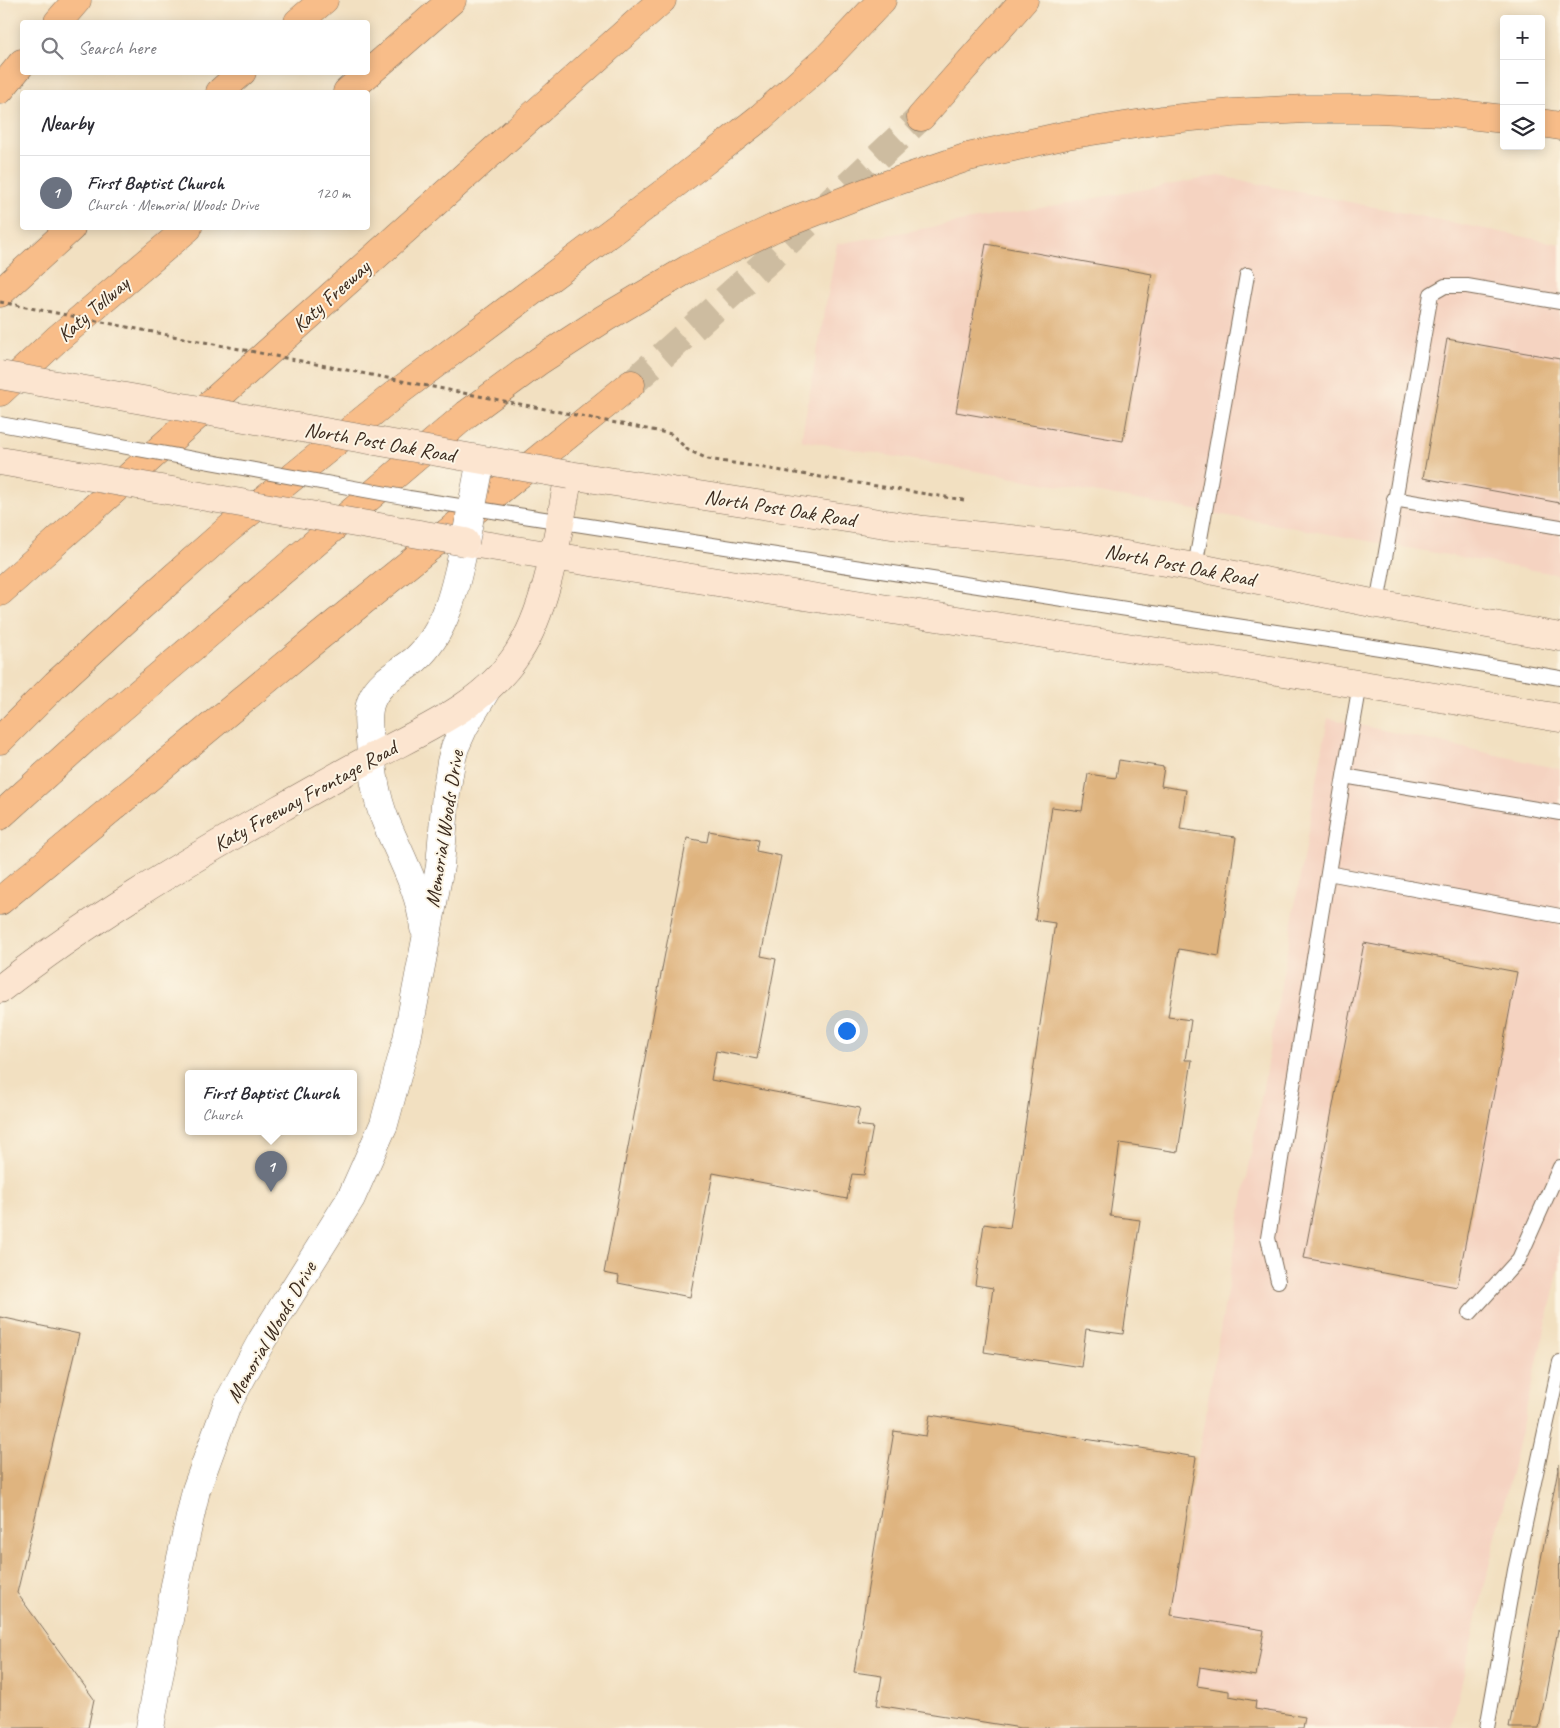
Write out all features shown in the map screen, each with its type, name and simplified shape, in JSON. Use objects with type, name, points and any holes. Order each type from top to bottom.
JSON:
[{"type":"highway","points":[[60,20],[77,0]]},
{"type":"highway","points":[[300,20],[324,0]]},
{"type":"highway","points":[[370,72],[452,0]]},
{"type":"highway","name":"Katy Freeway","points":[[0,592],[662,0]]},
{"type":"highway","points":[[0,740],[56,684],[225,532],[394,395],[762,117],[826,58],[882,0]]},
{"type":"highway","points":[[921,117],[1024,0]]},
{"type":"highway","points":[[0,90],[20,66]]},
{"type":"highway","points":[[222,90],[239,75]]},
{"type":"highway","points":[[349,90],[366,75]]},
{"type":"highway","points":[[0,816],[86,738],[467,414],[605,318],[688,269],[774,228],[874,189],[968,157],[1068,135],[1162,120],[1232,112],[1306,109],[1377,109],[1442,112],[1500,119]]},
{"type":"highway","points":[[1545,124],[1560,126]]},
{"type":"highway","points":[[0,293],[70,230]]},
{"type":"highway","name":"Katy Tollway","points":[[0,392],[57,339],[186,230]]},
{"type":"highway","points":[[0,901],[315,640],[631,384]]},
{"type":"main road","name":"North Post Oak Road","points":[[0,375],[569,475],[924,530],[1068,545],[1195,567],[1377,604],[1560,637]]},
{"type":"main road","points":[[0,461],[471,552],[553,557],[1360,684],[1560,718]]},
{"type":"main road","name":"Katy Freeway Frontage Road","points":[[0,989],[70,936],[107,912],[278,809],[421,732],[455,712],[488,688],[505,672],[519,653],[530,633],[553,557],[569,475]]},
{"type":"street","name":"Memorial Woods Drive","points":[[424,947],[423,923],[418,902],[404,861],[376,794],[368,722],[371,700],[386,681],[416,659],[435,637],[448,608],[471,552],[472,508],[481,460]]},
{"type":"street","name":"Memorial Woods Drive","points":[[150,1728],[175,1585],[196,1490],[227,1405],[262,1340],[350,1198],[384,1124],[407,1039],[440,866],[446,792],[451,762],[464,726],[478,701],[488,688]]},
{"type":"lane","points":[[1195,567],[1247,275]]},
{"type":"lane","points":[[1377,604],[1431,294],[1445,286],[1467,286],[1560,302]]},
{"type":"lane","points":[[0,424],[472,508],[1438,657],[1560,678]]},
{"type":"lane","points":[[1394,499],[1560,528]]},
{"type":"lane","points":[[1278,1281],[1268,1238],[1360,684]]},
{"type":"lane","points":[[1344,776],[1560,813]]},
{"type":"lane","points":[[1328,873],[1560,916]]},
{"type":"lane","points":[[1470,1314],[1519,1258],[1560,1167]]},
{"type":"lane","points":[[1487,1728],[1514,1570],[1560,1362]]},
{"type":"path","points":[[0,302],[671,434],[688,450],[708,459],[972,501]]},
{"type":"shaded area","points":[[1219,176],[1560,244],[1560,575],[801,440],[837,244]]},
{"type":"shaded area","points":[[1328,718],[1560,769],[1560,1265],[1451,1728],[1150,1728]]},
{"type":"building","points":[[986,244],[1152,274],[1123,441],[956,412]]},
{"type":"building","points":[[1447,339],[1560,359],[1560,503],[1423,478]]},
{"type":"building","points":[[1119,760],[1164,767],[1161,786],[1186,790],[1180,829],[1236,837],[1219,956],[1179,949],[1168,1017],[1191,1020],[1185,1060],[1192,1060],[1178,1152],[1120,1143],[1110,1216],[1140,1220],[1123,1334],[1086,1329],[1081,1367],[984,1352],[993,1288],[975,1285],[984,1224],[1010,1228],[1055,923],[1035,920],[1052,807],[1082,811],[1088,774],[1116,778]]},
{"type":"building","points":[[709,831],[758,840],[756,851],[781,856],[761,956],[776,959],[757,1059],[716,1051],[711,1080],[860,1108],[856,1125],[873,1127],[864,1175],[852,1174],[847,1199],[713,1173],[690,1297],[618,1283],[619,1276],[604,1273],[687,838],[707,842]]},
{"type":"building","points":[[1364,943],[1517,972],[1457,1287],[1304,1258]]},
{"type":"building","points":[[0,1317],[79,1334],[17,1593],[94,1699],[88,1728],[0,1728]]},
{"type":"building","points":[[930,1415],[1196,1457],[1171,1615],[1264,1630],[1256,1676],[1200,1667],[1197,1686],[1229,1691],[1229,1696],[1256,1701],[1255,1709],[1305,1717],[1303,1728],[1021,1728],[877,1705],[882,1676],[854,1672],[894,1431],[926,1436]]},
{"type":"building","points":[[1559,1464],[1560,1630],[1558,1630],[1539,1728],[1509,1728]]},
{"type":"tunnel","points":[[631,384],[771,258],[921,117]]},
{"type":"place","name":"First Baptist Church","points":[[271,1192]]}]
